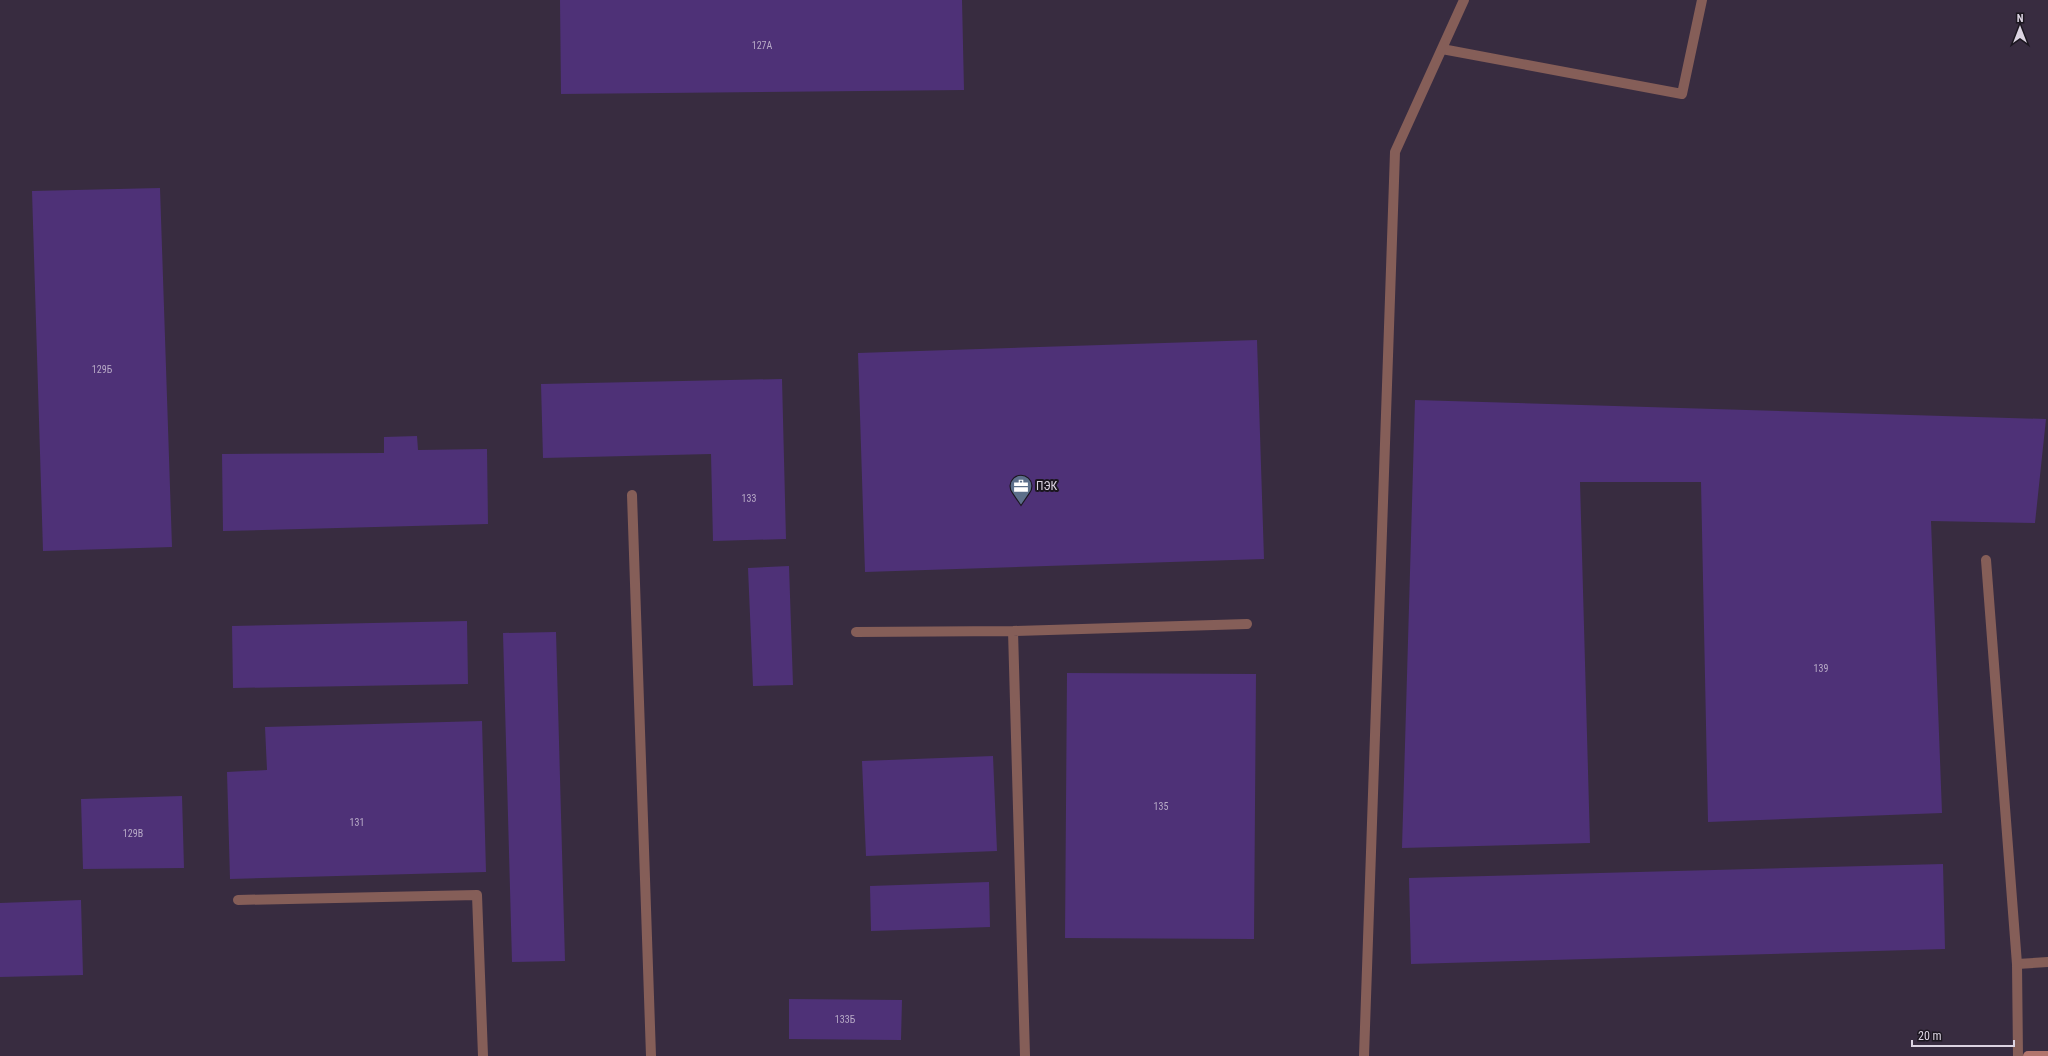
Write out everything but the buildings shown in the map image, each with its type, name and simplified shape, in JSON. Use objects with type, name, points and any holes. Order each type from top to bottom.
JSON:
[{"type":"main road","points":[[2028,1056],[2048,1056]]},
{"type":"lane","points":[[1364,1056],[1395,152],[1464,0]]},
{"type":"lane","points":[[1442,49],[1682,94],[1702,0]]},
{"type":"lane","points":[[632,495],[651,1056]]},
{"type":"lane","points":[[1986,560],[2017,964],[2018,1056]]},
{"type":"lane","points":[[856,632],[1013,631],[1246,624]]},
{"type":"lane","points":[[1013,631],[1025,1056]]},
{"type":"lane","points":[[238,900],[477,895],[483,1056]]},
{"type":"lane","points":[[2017,964],[2048,962]]},
{"type":"place","name":"ПЭК","points":[[1021,506]]}]
